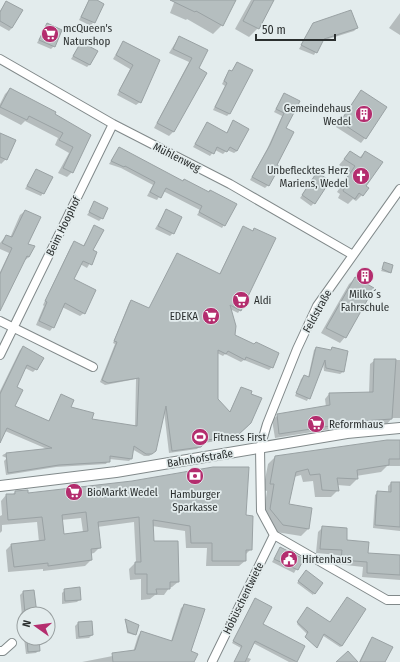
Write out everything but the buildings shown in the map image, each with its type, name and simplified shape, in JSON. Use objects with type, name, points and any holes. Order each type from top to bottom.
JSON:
[{"type":"street","name":"Mühlenweg","points":[[0,59],[113,124],[230,184],[353,255]]},
{"type":"street","name":"Beim Hoophof","points":[[0,355],[113,124]]},
{"type":"street","name":"Feldstraße","points":[[274,535],[261,510],[260,448],[267,424],[303,335],[317,306],[400,189]]},
{"type":"street","points":[[0,321],[93,367]]},
{"type":"street","name":"Bahnhofstraße","points":[[0,486],[116,472],[347,433],[400,428]]},
{"type":"street","points":[[274,535],[387,600],[400,600]]},
{"type":"street","name":"Höbüschentwiete","points":[[212,662],[274,535]]},
{"type":"street","points":[[0,651],[3,651],[12,643]]},
{"type":"place","name":"mcQueen's Naturshop","points":[[50,34]]},
{"type":"place","name":"Gemeindehaus Wedel","points":[[364,114]]},
{"type":"place","name":"Unbeflecktes Herz Mariens, Wedel","points":[[361,176]]},
{"type":"place","name":"Milko´s Fahrschule","points":[[365,276]]},
{"type":"place","name":"Aldi","points":[[241,300]]},
{"type":"place","name":"EDEKA","points":[[211,316]]},
{"type":"place","name":"Reformhaus","points":[[316,424]]},
{"type":"place","name":"Fitness First","points":[[200,437]]},
{"type":"place","name":"Hamburger Sparkasse","points":[[195,476]]},
{"type":"place","name":"BioMarkt Wedel","points":[[74,492]]},
{"type":"place","name":"Hirtenhaus","points":[[289,559]]}]
